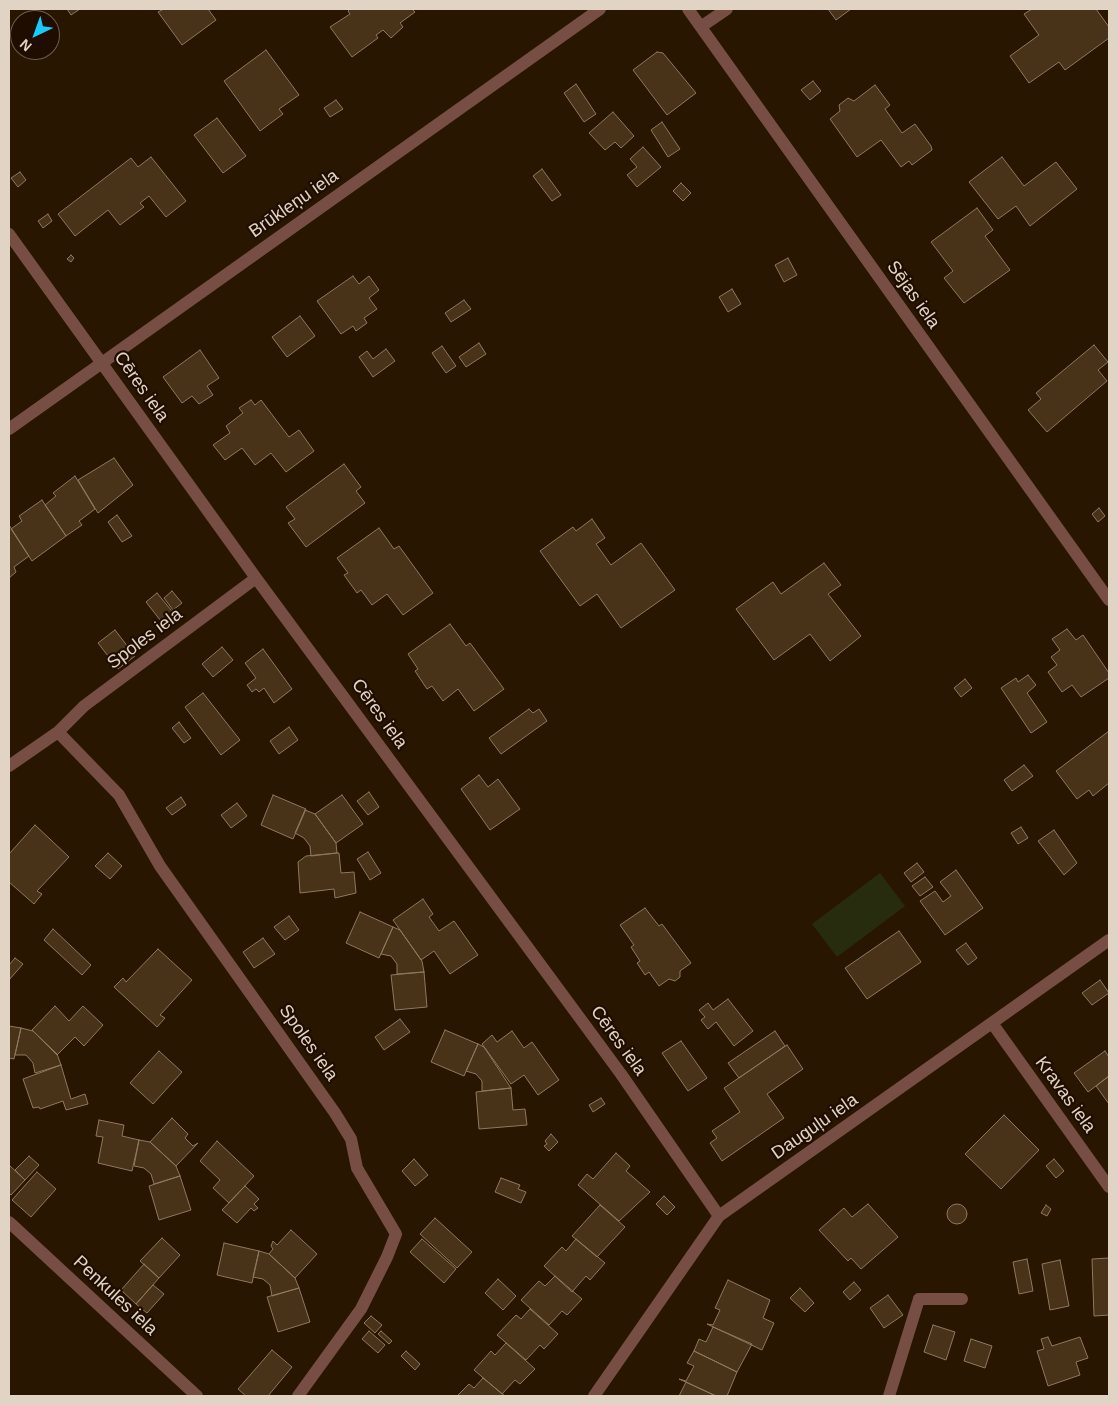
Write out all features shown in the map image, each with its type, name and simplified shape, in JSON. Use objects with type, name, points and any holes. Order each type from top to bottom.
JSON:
[{"type":"street","name":"Brūkleņu iela","points":[[9,429],[102,361],[600,9]]},
{"type":"street","name":"Sējas iela","points":[[688,9],[702,26],[1109,600]]},
{"type":"street","points":[[702,26],[727,9]]},
{"type":"street","name":"Cēres iela","points":[[9,234],[256,578],[621,1074],[719,1216]]},
{"type":"street","name":"Spoles iela","points":[[9,766],[58,732],[84,706],[256,578]]},
{"type":"street","name":"Spoles iela","points":[[58,732],[119,795],[160,866],[336,1113],[351,1139],[357,1168],[396,1234],[387,1257],[360,1309],[298,1396]]},
{"type":"street","name":"Dauguļu iela","points":[[594,1396],[719,1216],[1109,940]]},
{"type":"street","name":"Kravas iela","points":[[992,1023],[1109,1187]]},
{"type":"street","name":"Penkules iela","points":[[9,1222],[197,1396]]},
{"type":"street","points":[[889,1396],[920,1299],[962,1299]]},
{"type":"green space","points":[[880,873],[905,906],[837,957],[812,924]]},
{"type":"building","points":[[67,9],[80,9],[71,15]]},
{"type":"building","points":[[164,9],[208,9],[216,20],[182,45],[158,12]]},
{"type":"building","points":[[350,9],[412,9],[415,12],[400,23],[403,27],[391,38],[383,30],[376,35],[378,38],[352,57],[330,27],[350,14],[348,11]]},
{"type":"building","points":[[828,9],[851,9],[836,20]]},
{"type":"building","points":[[1032,9],[1096,9],[1109,27],[1109,38],[1065,70],[1059,62],[1029,83],[1010,56],[1039,35],[1024,14]]},
{"type":"building","points":[[266,50],[299,95],[279,109],[283,114],[260,131],[224,81]]},
{"type":"building","points":[[657,52],[663,53],[696,93],[667,115],[633,70]]},
{"type":"building","points":[[813,81],[821,91],[810,100],[801,90]]},
{"type":"building","points":[[576,84],[596,114],[584,122],[564,93]]},
{"type":"building","points":[[875,85],[890,105],[885,109],[902,133],[915,124],[931,146],[932,150],[912,165],[909,161],[901,167],[881,140],[857,157],[830,119],[840,111],[839,105],[848,98],[854,101]]},
{"type":"building","points":[[336,100],[343,109],[330,117],[324,108]]},
{"type":"building","points":[[613,112],[634,136],[621,148],[615,142],[605,150],[589,133]]},
{"type":"building","points":[[217,118],[246,156],[223,173],[194,135]]},
{"type":"building","points":[[662,122],[680,149],[668,157],[651,130]]},
{"type":"building","points":[[643,147],[661,167],[637,187],[627,175],[637,167],[630,159]]},
{"type":"building","points":[[151,157],[186,201],[166,217],[149,196],[140,203],[144,207],[120,225],[108,210],[75,236],[58,214],[131,158],[138,167]]},
{"type":"building","points":[[1002,157],[1024,186],[1056,162],[1077,189],[1030,226],[1016,206],[998,219],[969,182]]},
{"type":"building","points":[[542,169],[561,195],[552,201],[533,176]]},
{"type":"building","points":[[20,172],[26,180],[18,187],[11,178]]},
{"type":"building","points":[[681,183],[691,193],[683,201],[673,191]]},
{"type":"building","points":[[977,208],[993,230],[985,236],[1010,270],[964,303],[944,278],[953,271],[931,242]]},
{"type":"building","points":[[48,214],[52,221],[43,228],[38,221]]},
{"type":"building","points":[[71,255],[74,258],[71,262],[67,259]]},
{"type":"building","points":[[788,258],[797,275],[784,282],[775,265]]},
{"type":"building","points":[[353,276],[359,284],[369,276],[379,290],[369,298],[377,309],[364,318],[367,323],[356,331],[353,326],[341,334],[317,301]]},
{"type":"building","points":[[732,289],[741,304],[728,312],[719,297]]},
{"type":"building","points":[[464,300],[471,309],[451,322],[445,313]]},
{"type":"building","points":[[300,316],[315,336],[287,357],[272,337]]},
{"type":"building","points":[[479,343],[486,354],[466,367],[459,357]]},
{"type":"building","points":[[1094,345],[1108,362],[1098,370],[1107,381],[1047,432],[1028,410],[1041,399],[1036,393]]},
{"type":"building","points":[[442,346],[456,366],[446,373],[432,353]]},
{"type":"building","points":[[386,349],[395,361],[373,377],[359,357],[367,351],[373,359]]},
{"type":"building","points":[[200,350],[219,378],[207,386],[213,395],[199,404],[192,396],[182,403],[163,377]]},
{"type":"building","points":[[251,400],[255,405],[261,400],[289,437],[299,430],[314,451],[286,472],[271,453],[255,465],[242,448],[225,460],[213,445],[230,433],[226,426],[243,413],[239,408]]},
{"type":"building","points":[[114,458],[133,485],[98,513],[78,480]]},
{"type":"building","points":[[344,464],[361,487],[356,491],[365,503],[306,547],[288,523],[295,519],[286,507]]},
{"type":"building","points":[[75,476],[95,509],[79,521],[82,525],[66,536],[45,505],[56,496],[53,493]]},
{"type":"building","points":[[42,500],[66,536],[32,561],[11,529],[22,521],[19,516]]},
{"type":"building","points":[[1099,508],[1105,516],[1098,522],[1092,514]]},
{"type":"building","points":[[117,515],[132,536],[122,542],[108,522]]},
{"type":"building","points":[[592,519],[605,538],[596,544],[611,565],[641,543],[675,590],[621,628],[597,594],[580,606],[540,551],[573,527],[576,531]]},
{"type":"building","points":[[9,525],[29,556],[14,567],[16,572],[9,578]]},
{"type":"building","points":[[379,528],[394,549],[399,546],[433,593],[403,615],[387,594],[372,605],[361,590],[357,593],[344,575],[348,573],[337,558]]},
{"type":"building","points":[[824,563],[841,585],[828,594],[861,636],[830,661],[810,634],[774,660],[736,609],[773,582],[781,594]]},
{"type":"building","points":[[172,591],[182,603],[173,610],[164,598]]},
{"type":"building","points":[[157,593],[176,616],[164,625],[146,602]]},
{"type":"building","points":[[450,624],[466,646],[470,643],[504,689],[474,711],[458,689],[443,701],[432,686],[427,689],[415,671],[418,669],[408,654]]},
{"type":"building","points":[[1067,629],[1076,640],[1083,635],[1109,673],[1109,678],[1081,697],[1072,685],[1062,692],[1048,672],[1057,665],[1051,657],[1060,650],[1052,639]]},
{"type":"building","points":[[115,630],[135,656],[118,669],[98,643]]},
{"type":"building","points":[[222,647],[233,660],[213,677],[202,664]]},
{"type":"building","points":[[263,649],[292,689],[274,703],[264,688],[259,692],[256,689],[252,692],[247,685],[256,678],[245,663]]},
{"type":"building","points":[[1028,675],[1036,685],[1027,693],[1047,722],[1031,733],[1001,688],[1016,678],[1018,682]]},
{"type":"building","points":[[965,679],[972,688],[961,697],[954,688]]},
{"type":"building","points":[[203,693],[240,740],[221,755],[185,707]]},
{"type":"building","points":[[529,709],[533,713],[539,709],[547,721],[501,754],[489,738]]},
{"type":"building","points":[[179,722],[191,738],[184,743],[172,728]]},
{"type":"building","points":[[289,727],[298,740],[279,754],[270,741]]},
{"type":"building","points":[[1109,731],[1109,783],[1093,796],[1089,790],[1077,799],[1056,771]]},
{"type":"building","points":[[1024,765],[1033,776],[1012,791],[1004,780]]},
{"type":"building","points":[[479,775],[488,787],[498,779],[520,809],[490,830],[461,789]]},
{"type":"building","points":[[369,792],[379,807],[368,815],[357,801]]},
{"type":"building","points":[[273,795],[306,809],[293,839],[261,825]]},
{"type":"building","points":[[342,795],[363,824],[336,843],[315,814]]},
{"type":"building","points":[[181,797],[186,805],[172,815],[166,808]]},
{"type":"building","points":[[237,803],[247,816],[231,828],[221,815]]},
{"type":"building","points":[[305,810],[315,814],[336,843],[337,853],[311,856],[310,846],[304,838],[295,833]]},
{"type":"building","points":[[35,825],[69,857],[37,891],[42,894],[34,904],[9,882],[9,854]]},
{"type":"building","points":[[1021,827],[1028,838],[1018,844],[1011,833]]},
{"type":"building","points":[[1054,830],[1077,863],[1064,875],[1038,841]]},
{"type":"building","points":[[368,852],[381,873],[370,880],[357,859]]},
{"type":"building","points":[[108,853],[122,866],[110,879],[95,866]]},
{"type":"building","points":[[339,853],[341,873],[354,872],[356,893],[335,898],[334,889],[300,893],[298,862],[306,856]]},
{"type":"building","points":[[917,863],[924,872],[911,882],[904,873]]},
{"type":"building","points":[[956,870],[983,908],[945,935],[920,901],[935,891],[943,902],[951,896],[940,882]]},
{"type":"building","points":[[925,877],[933,887],[920,896],[912,886]]},
{"type":"building","points":[[423,899],[433,914],[429,917],[439,931],[454,921],[478,955],[450,974],[434,951],[421,960],[393,920]]},
{"type":"building","points":[[645,908],[659,926],[662,924],[691,963],[680,971],[680,977],[675,981],[669,979],[659,986],[649,972],[645,975],[637,963],[640,961],[631,947],[634,945],[620,925]]},
{"type":"building","points":[[360,912],[393,927],[379,958],[346,943]]},
{"type":"building","points":[[289,916],[299,930],[285,940],[274,927]]},
{"type":"building","points":[[393,927],[400,930],[422,961],[424,972],[397,974],[397,964],[391,956],[381,954]]},
{"type":"building","points":[[53,929],[91,965],[82,975],[44,940]]},
{"type":"building","points":[[899,931],[921,962],[867,999],[845,968]]},
{"type":"building","points":[[263,938],[275,954],[254,968],[243,952]]},
{"type":"building","points":[[966,943],[977,958],[968,965],[956,950]]},
{"type":"building","points":[[158,949],[192,980],[160,1015],[165,1018],[157,1027],[114,987],[123,978],[126,982]]},
{"type":"building","points":[[15,958],[23,964],[9,980],[9,965]]},
{"type":"building","points":[[424,972],[427,1007],[395,1010],[391,975]]},
{"type":"building","points":[[1100,980],[1109,993],[1092,1005],[1082,993]]},
{"type":"building","points":[[728,999],[753,1031],[734,1046],[716,1022],[708,1029],[701,1020],[705,1017],[699,1010],[708,1003],[713,1010]]},
{"type":"building","points":[[55,1006],[69,1021],[83,1006],[103,1025],[84,1046],[75,1037],[57,1055],[32,1030]]},
{"type":"building","points":[[400,1019],[410,1032],[384,1050],[375,1037]]},
{"type":"building","points":[[9,1026],[21,1028],[14,1059],[9,1058]]},
{"type":"building","points":[[21,1028],[33,1031],[57,1054],[61,1065],[35,1073],[33,1063],[26,1055],[15,1055]]},
{"type":"building","points":[[445,1030],[478,1044],[464,1076],[431,1062]]},
{"type":"building","points":[[512,1031],[524,1048],[532,1042],[559,1080],[538,1095],[524,1075],[511,1084],[482,1044],[492,1035],[497,1042]]},
{"type":"building","points":[[775,1031],[785,1046],[739,1078],[728,1063]]},
{"type":"building","points":[[681,1041],[707,1078],[688,1091],[662,1053]]},
{"type":"building","points":[[478,1044],[484,1047],[511,1088],[482,1091],[482,1081],[476,1074],[466,1071]]},
{"type":"building","points":[[787,1045],[803,1069],[767,1094],[784,1118],[722,1161],[710,1143],[717,1138],[712,1131],[740,1112],[724,1088]]},
{"type":"building","points":[[159,1051],[182,1072],[153,1104],[130,1083]]},
{"type":"building","points":[[1105,1051],[1109,1057],[1109,1076],[1088,1092],[1074,1073]]},
{"type":"building","points":[[61,1065],[71,1099],[85,1094],[88,1104],[66,1110],[63,1101],[40,1109],[39,1107],[33,1108],[23,1079]]},
{"type":"building","points":[[1109,1076],[1109,1104],[1096,1086]]},
{"type":"building","points":[[511,1088],[513,1110],[525,1109],[527,1125],[479,1129],[476,1092]]},
{"type":"building","points":[[601,1098],[605,1104],[593,1112],[589,1105]]},
{"type":"building","points":[[1004,1115],[1039,1150],[1001,1189],[965,1154]]},
{"type":"building","points":[[172,1118],[188,1134],[185,1138],[193,1146],[198,1143],[176,1166],[150,1142]]},
{"type":"building","points":[[99,1120],[124,1125],[122,1136],[139,1140],[132,1171],[98,1163],[103,1137],[96,1136]]},
{"type":"building","points":[[551,1134],[558,1142],[549,1151],[544,1146],[547,1144],[545,1141]]},
{"type":"building","points":[[139,1140],[150,1142],[176,1166],[180,1176],[154,1184],[151,1174],[144,1168],[134,1166]]},
{"type":"building","points":[[217,1141],[254,1176],[229,1203],[213,1188],[220,1180],[200,1161]]},
{"type":"building","points":[[616,1153],[630,1166],[626,1171],[650,1192],[619,1221],[578,1185],[587,1174],[593,1179]]},
{"type":"building","points":[[29,1156],[39,1165],[25,1180],[15,1170]]},
{"type":"building","points":[[414,1159],[428,1175],[415,1186],[402,1171]]},
{"type":"building","points":[[1054,1159],[1064,1171],[1056,1178],[1046,1166]]},
{"type":"building","points":[[9,1165],[25,1180],[11,1195],[9,1193]]},
{"type":"building","points":[[37,1172],[56,1189],[31,1217],[12,1200]]},
{"type":"building","points":[[180,1176],[191,1210],[159,1220],[149,1186]]},
{"type":"building","points":[[501,1178],[520,1185],[518,1189],[526,1192],[521,1203],[495,1192]]},
{"type":"building","points":[[245,1186],[259,1199],[254,1204],[258,1208],[254,1211],[251,1208],[237,1223],[222,1210]]},
{"type":"building","points":[[664,1196],[675,1207],[667,1215],[656,1204]]},
{"type":"building","points":[[868,1204],[898,1237],[861,1269],[851,1258],[848,1261],[819,1230],[844,1208],[852,1217]]},
{"type":"building","points":[[957,1204],[964,1207],[967,1214],[964,1221],[957,1224],[950,1221],[947,1214],[950,1207]]},
{"type":"building","points":[[600,1205],[625,1227],[597,1257],[572,1236]]},
{"type":"building","points":[[1046,1205],[1051,1209],[1047,1216],[1041,1213]]},
{"type":"building","points":[[435,1218],[472,1252],[457,1268],[420,1234]]},
{"type":"building","points":[[291,1230],[317,1254],[295,1278],[269,1254],[273,1249],[271,1246],[273,1241],[277,1245]]},
{"type":"building","points":[[162,1238],[180,1255],[159,1278],[140,1261]]},
{"type":"building","points":[[422,1239],[456,1269],[444,1283],[410,1252]]},
{"type":"building","points":[[576,1239],[605,1263],[590,1280],[586,1276],[572,1292],[544,1266],[562,1247],[566,1251]]},
{"type":"building","points":[[224,1243],[259,1251],[252,1283],[217,1275]]},
{"type":"building","points":[[259,1251],[269,1254],[295,1278],[299,1288],[272,1296],[270,1285],[263,1279],[253,1277]]},
{"type":"building","points":[[1109,1258],[1109,1315],[1094,1316],[1092,1259]]},
{"type":"building","points":[[1027,1259],[1033,1291],[1019,1294],[1013,1262]]},
{"type":"building","points":[[1060,1260],[1069,1306],[1050,1310],[1042,1264]]},
{"type":"building","points":[[144,1264],[159,1278],[136,1304],[121,1290]]},
{"type":"building","points":[[555,1276],[582,1299],[567,1315],[562,1311],[549,1325],[521,1300],[539,1281],[545,1286]]},
{"type":"building","points":[[498,1279],[516,1296],[503,1310],[485,1293]]},
{"type":"building","points":[[728,1280],[770,1300],[763,1318],[774,1323],[762,1350],[707,1324],[713,1325],[720,1310],[715,1308]]},
{"type":"building","points":[[854,1282],[861,1290],[850,1300],[843,1292]]},
{"type":"building","points":[[153,1285],[164,1294],[147,1313],[136,1304]]},
{"type":"building","points":[[299,1288],[310,1322],[278,1332],[267,1297]]},
{"type":"building","points":[[800,1288],[814,1303],[805,1312],[790,1298]]},
{"type":"building","points":[[888,1295],[903,1315],[884,1328],[870,1308]]},
{"type":"building","points":[[530,1309],[558,1334],[544,1349],[540,1345],[526,1360],[497,1335],[516,1315],[521,1319]]},
{"type":"building","points":[[371,1316],[382,1325],[375,1333],[364,1323]]},
{"type":"building","points":[[933,1325],[955,1332],[946,1360],[924,1352]]},
{"type":"building","points":[[713,1327],[752,1344],[737,1372],[694,1351],[699,1339],[706,1342]]},
{"type":"building","points":[[369,1331],[385,1345],[378,1353],[362,1339]]},
{"type":"building","points":[[381,1331],[392,1341],[389,1344],[378,1334]]},
{"type":"building","points":[[1048,1337],[1052,1346],[1080,1337],[1088,1358],[1076,1362],[1080,1375],[1048,1386],[1037,1351],[1044,1349],[1041,1339]]},
{"type":"building","points":[[971,1339],[992,1346],[985,1368],[964,1361]]},
{"type":"building","points":[[506,1343],[535,1369],[520,1384],[515,1380],[502,1394],[474,1370],[491,1351],[495,1355]]},
{"type":"building","points":[[272,1350],[292,1367],[268,1396],[246,1396],[238,1389]]},
{"type":"building","points":[[406,1351],[420,1364],[415,1370],[401,1356]]},
{"type":"building","points":[[694,1351],[737,1372],[727,1396],[716,1396],[679,1379],[686,1381],[694,1366],[687,1363]]},
{"type":"building","points":[[483,1378],[505,1396],[457,1396],[469,1384],[474,1388]]},
{"type":"building","points":[[686,1382],[716,1396],[679,1396]]}]
